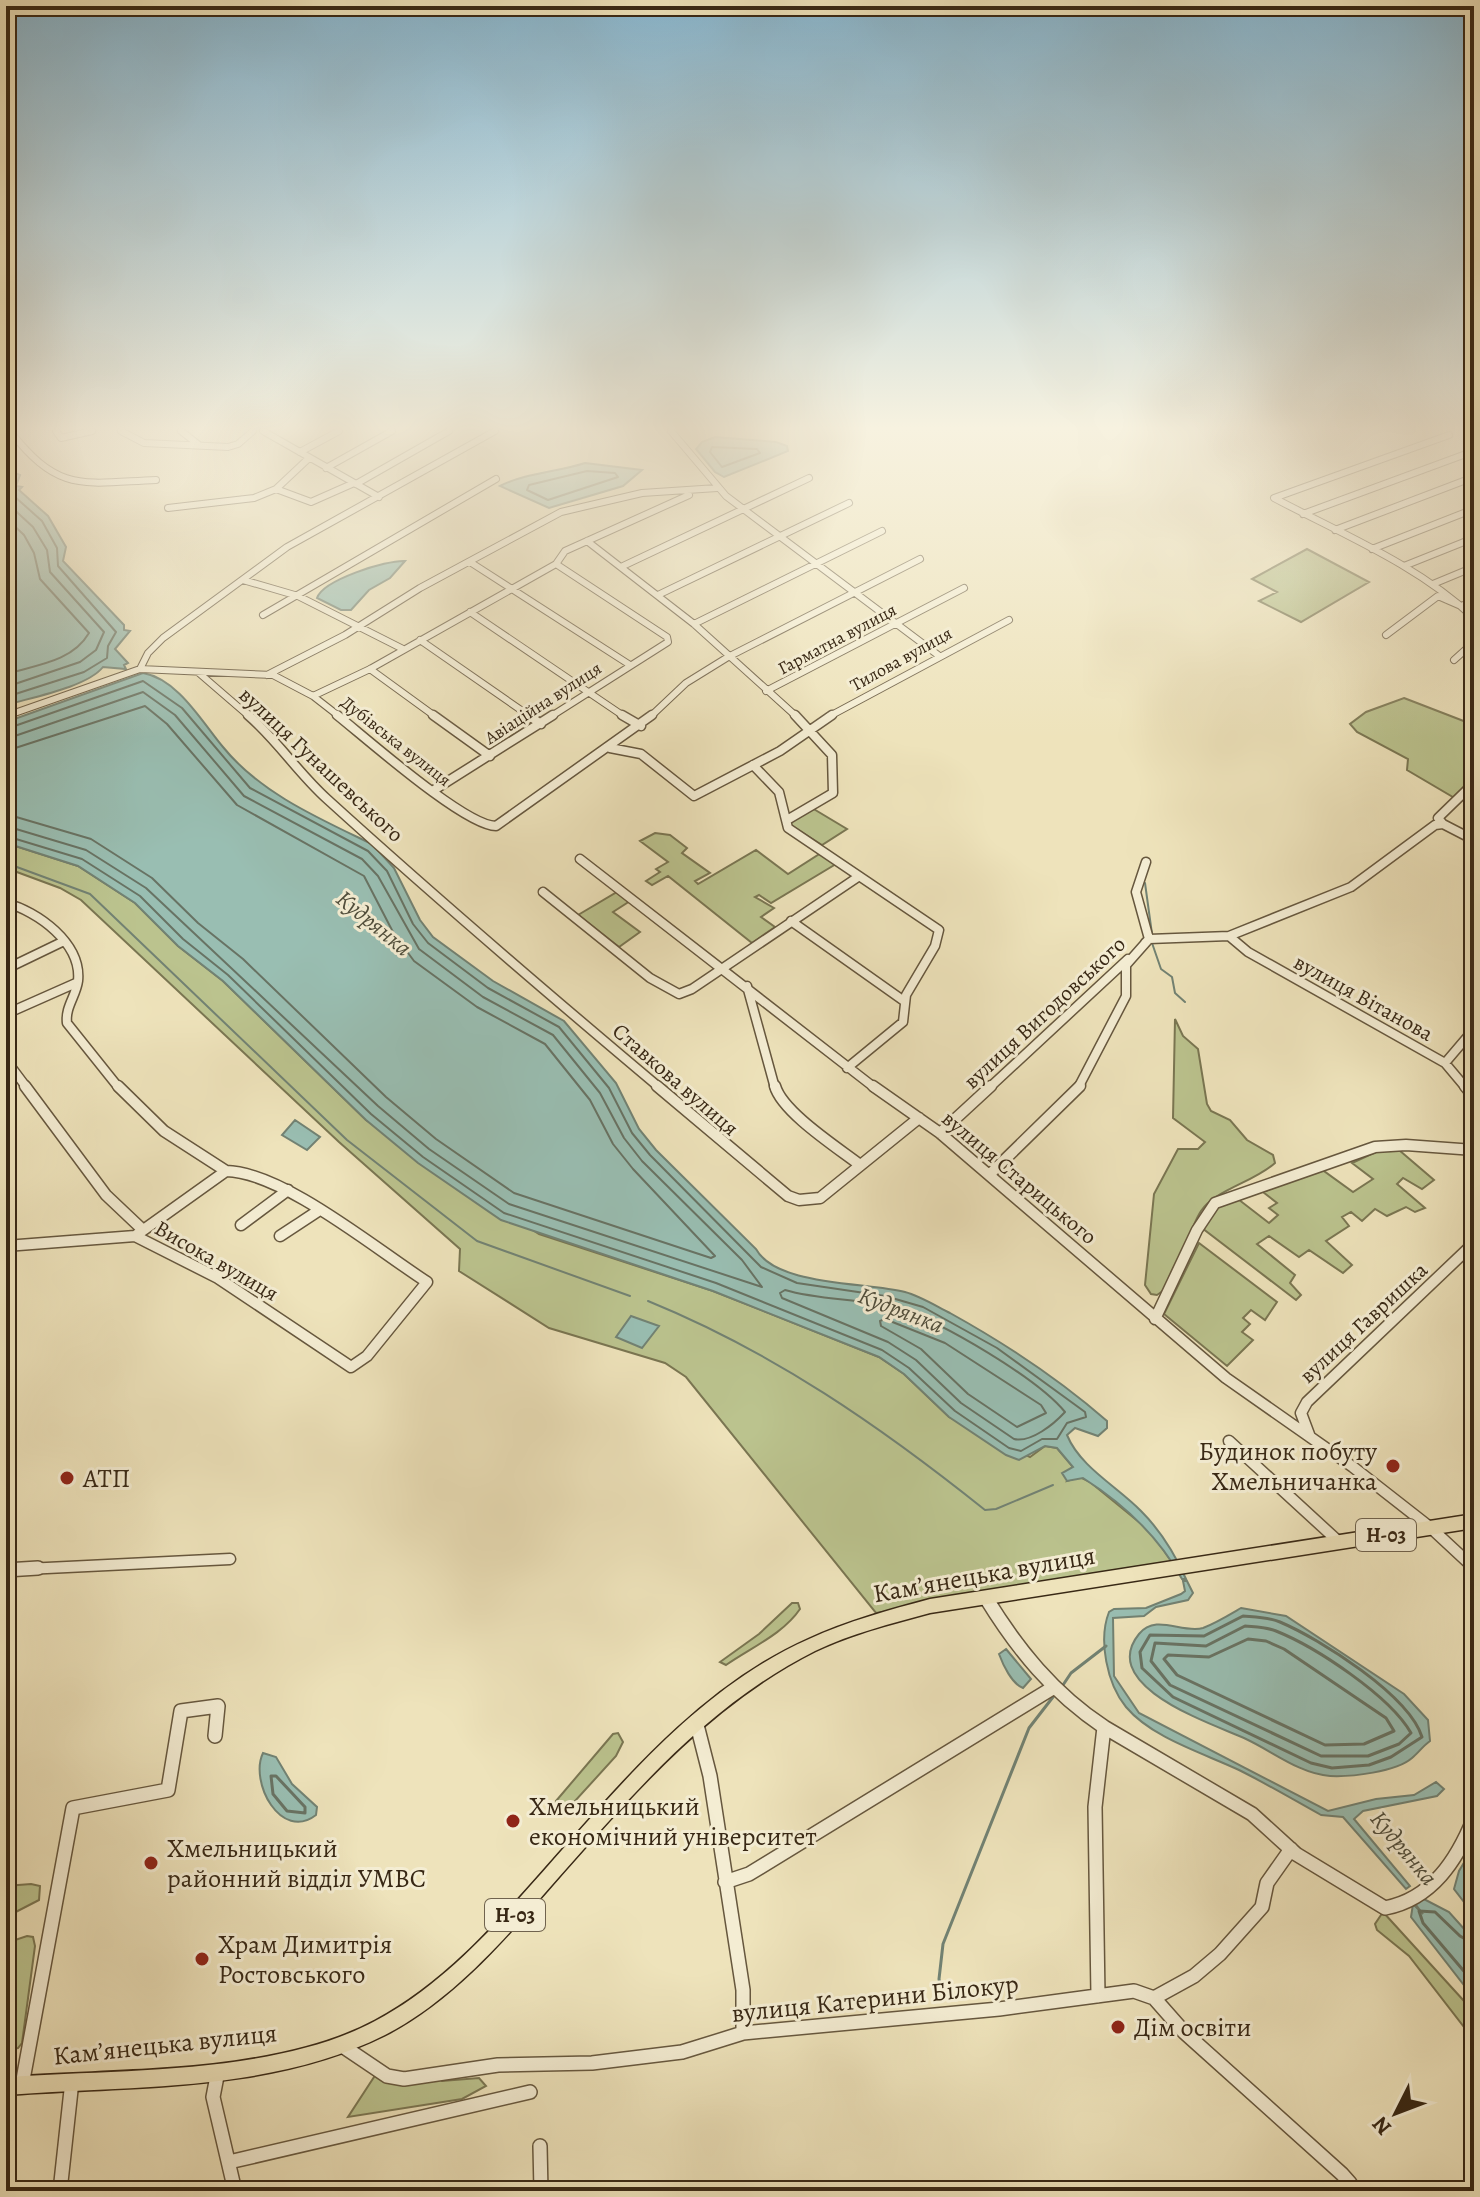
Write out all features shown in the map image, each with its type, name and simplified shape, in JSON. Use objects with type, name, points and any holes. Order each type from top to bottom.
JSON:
[{"type":"main road","name":"Камʼянецька вулиця","points":[[14,2085],[218,2071],[341,2045],[378,2029],[441,1988],[518,1912],[696,1721],[737,1687],[813,1643],[877,1617],[1474,1521]]},
{"type":"street","points":[[6,716],[140,669],[155,644],[311,534]]},
{"type":"street","points":[[263,615],[404,534]]},
{"type":"street","points":[[267,675],[522,534]]},
{"type":"street","points":[[313,696],[370,669],[556,564],[562,552],[604,534]]},
{"type":"street","points":[[623,566],[694,534]]},
{"type":"street","points":[[658,595],[785,534]]},
{"type":"street","points":[[694,624],[877,534]]},
{"type":"street","points":[[1342,534],[1433,584],[1474,618]]},
{"type":"street","points":[[1372,549],[1411,534]]},
{"type":"street","points":[[782,535],[938,655]]},
{"type":"street","points":[[1404,566],[1474,538]]},
{"type":"street","points":[[587,541],[694,624],[811,730],[832,755],[834,791],[787,820]]},
{"type":"street","points":[[613,746],[641,726],[686,683],[728,657],[920,559]]},
{"type":"street","points":[[470,562],[514,587],[630,665]]},
{"type":"street","name":"Авіаційна вулиця","points":[[434,790],[668,642],[667,637],[556,564]]},
{"type":"street","points":[[1433,584],[1474,567]]},
{"type":"street","points":[[243,580],[298,596],[403,649]]},
{"type":"street","name":"Гарматна вулиця","points":[[766,691],[964,588]]},
{"type":"street","points":[[1386,635],[1438,596],[1461,606],[1474,601]]},
{"type":"street","points":[[470,612],[587,693],[641,726]]},
{"type":"street","name":"Тилова вулиця","points":[[613,746],[637,751],[657,762],[689,795],[700,794],[735,777],[938,655],[1009,620]]},
{"type":"street","points":[[420,640],[541,724]]},
{"type":"street","points":[[1454,660],[1474,642]]},
{"type":"street","name":"Дубівська вулиця","points":[[140,669],[267,675],[292,683],[486,826],[496,826],[613,746]]},
{"type":"street","points":[[370,669],[490,756]]},
{"type":"street","name":"вулиця Гунашевського","points":[[199,673],[279,745],[299,766],[306,780],[419,883]]},
{"type":"street","points":[[753,765],[762,779],[777,788],[786,807],[788,828],[939,930],[940,934],[904,1001]]},
{"type":"street","points":[[735,777],[762,779]]},
{"type":"street","points":[[1439,825],[1438,818],[1474,783]]},
{"type":"street","points":[[1439,825],[1474,840]]},
{"type":"street","points":[[1149,939],[1229,936],[1351,887],[1439,825]]},
{"type":"street","name":"вулиця Старицького","points":[[580,859],[747,986],[754,995],[847,1068],[940,1133],[1238,1387],[1431,1528],[1474,1568]]},
{"type":"street","name":"вулиця Вигодовського","points":[[940,1133],[1122,970],[1149,939],[1136,892],[1146,862]]},
{"type":"street","points":[[543,892],[650,978],[679,994],[692,989],[858,877]]},
{"type":"street","name":"Ставкова вулиця","points":[[419,883],[788,1196],[799,1200],[820,1198],[919,1118]]},
{"type":"street","points":[[6,903],[35,911],[62,942],[78,973],[65,1016],[67,1023],[109,1078],[164,1131],[226,1171]]},
{"type":"street","points":[[791,921],[904,1001],[907,1010],[903,1022],[847,1068]]},
{"type":"street","name":"вулиця Вітанова","points":[[1229,936],[1248,952],[1445,1063],[1474,1097]]},
{"type":"street","points":[[6,969],[62,942]]},
{"type":"street","points":[[989,1175],[1090,1073],[1099,1043],[1126,996],[1122,970]]},
{"type":"street","points":[[6,1014],[76,983]]},
{"type":"street","points":[[754,995],[777,1094],[811,1127],[860,1165]]},
{"type":"street","points":[[1445,1063],[1474,1029]]},
{"type":"street","points":[[6,1060],[106,1195],[139,1233],[232,1168],[251,1171],[288,1190],[318,1211],[280,1236]]},
{"type":"street","points":[[1155,1319],[1197,1230],[1215,1203],[1375,1147],[1406,1145],[1474,1150]]},
{"type":"street","points":[[241,1225],[288,1190]]},
{"type":"street","name":"Висока вулиця","points":[[6,1246],[139,1233],[218,1278],[351,1367],[367,1356],[427,1282],[318,1211]]},
{"type":"street","name":"вулиця Гавришка","points":[[1310,1438],[1301,1413],[1307,1402],[1474,1243]]},
{"type":"street","points":[[1229,1441],[1339,1542]]},
{"type":"street","points":[[6,1570],[230,1559]]},
{"type":"street","points":[[986,1598],[1051,1689],[1065,1703],[1252,1814],[1291,1849],[1376,1905],[1385,1908],[1405,1904],[1422,1890],[1430,1889],[1450,1865],[1474,1818]]},
{"type":"street","points":[[725,1882],[762,1866],[1051,1689]]},
{"type":"street","points":[[14,2085],[70,1814],[85,1804],[168,1790],[181,1711],[218,1706],[215,1736]]},
{"type":"street","points":[[696,1721],[709,1774],[743,1990],[743,2033]]},
{"type":"street","points":[[1098,1996],[1095,1807],[1104,1727]]},
{"type":"street","points":[[1291,1849],[1267,1883],[1262,1907],[1207,1967],[1154,1998],[1184,2032],[1348,2187]]},
{"type":"street","name":"вулиця Катерини Білокур","points":[[341,2045],[387,2076],[411,2078],[498,2065],[592,2063],[682,2052],[743,2033],[999,2009],[1134,1991],[1154,1998]]},
{"type":"street","points":[[218,2071],[213,2097],[235,2191]]},
{"type":"street","points":[[60,2191],[72,2081]]},
{"type":"street","points":[[229,2162],[530,2092]]},
{"type":"street","points":[[540,2146],[541,2191]]},
{"type":"green space","points":[[1307,549],[1369,582],[1301,622],[1259,601],[1277,592],[1252,579]]},
{"type":"green space","points":[[1404,698],[1474,725],[1474,783],[1458,800],[1407,770],[1408,759],[1357,732],[1350,724],[1366,712]]},
{"type":"green space","points":[[812,808],[847,829],[822,845],[789,824]]},
{"type":"green space","points":[[655,833],[670,835],[687,848],[682,853],[710,873],[695,881],[698,884],[756,850],[788,874],[821,853],[836,864],[771,903],[759,895],[755,897],[774,908],[761,917],[775,927],[752,943],[668,876],[652,885],[646,881],[660,872],[656,869],[668,862],[640,841]]},
{"type":"green space","points":[[6,843],[78,866],[135,903],[178,946],[223,981],[366,1120],[539,1234],[713,1291],[879,1357],[904,1374],[949,1417],[1030,1457],[1045,1446],[1057,1448],[1073,1467],[1067,1481],[1080,1477],[1090,1482],[1150,1531],[1174,1565],[876,1613],[686,1377],[665,1363],[549,1328],[459,1271],[460,1249],[339,1142],[81,900],[60,888],[6,868]]},
{"type":"green space","points":[[617,892],[630,901],[613,912],[640,932],[619,947],[578,915]]},
{"type":"green space","points":[[1175,1019],[1183,1036],[1198,1049],[1207,1104],[1211,1111],[1230,1120],[1247,1140],[1273,1155],[1275,1163],[1207,1204],[1196,1221],[1172,1279],[1157,1295],[1151,1294],[1145,1285],[1154,1194],[1178,1149],[1198,1149],[1205,1142],[1173,1118]]},
{"type":"green space","points":[[1399,1150],[1434,1180],[1422,1189],[1403,1178],[1397,1184],[1425,1208],[1415,1212],[1406,1207],[1387,1216],[1375,1209],[1362,1221],[1351,1212],[1342,1217],[1349,1226],[1326,1241],[1352,1265],[1343,1273],[1309,1250],[1299,1257],[1269,1236],[1257,1244],[1295,1275],[1290,1283],[1301,1295],[1296,1300],[1202,1228],[1218,1206],[1238,1199],[1269,1223],[1278,1215],[1269,1208],[1277,1203],[1263,1192],[1321,1169],[1353,1192],[1373,1179],[1352,1163],[1378,1151]]},
{"type":"green space","points":[[1199,1243],[1277,1302],[1265,1320],[1251,1310],[1243,1318],[1250,1324],[1242,1332],[1253,1340],[1227,1366],[1164,1314]]},
{"type":"green space","points":[[792,1603],[798,1603],[800,1609],[785,1626],[726,1665],[720,1662],[759,1634]]},
{"type":"green space","points":[[618,1733],[623,1742],[616,1756],[565,1812],[559,1815],[555,1812],[556,1801],[613,1734]]},
{"type":"green space","points":[[6,1886],[40,1886],[39,1900],[6,1917]]},
{"type":"green space","points":[[1383,1912],[1474,2012],[1474,2035],[1464,2027],[1409,1956],[1377,1930],[1375,1924]]},
{"type":"green space","points":[[33,1937],[35,1946],[22,2043],[18,2048],[6,2050],[6,1943]]},
{"type":"green space","points":[[376,2074],[438,2076],[442,2081],[479,2078],[486,2086],[462,2099],[348,2117]]},
{"type":"water","points":[[6,534],[58,534],[66,547],[63,561],[124,625],[124,630],[130,631],[115,649],[128,663],[124,665],[126,669],[103,667],[72,686],[6,705]]},
{"type":"water","points":[[405,561],[390,578],[369,590],[351,610],[341,610],[317,598],[331,584],[356,572]]},
{"type":"water","name":"Кудрянка","points":[[143,673],[156,677],[178,692],[223,747],[255,778],[292,803],[372,844],[394,868],[420,920],[433,937],[493,981],[564,1021],[616,1083],[639,1129],[656,1150],[767,1261],[801,1276],[905,1292],[922,1299],[1032,1363],[1107,1421],[1107,1428],[1098,1436],[1075,1428],[1067,1435],[1090,1467],[1132,1502],[1155,1527],[1186,1579],[1182,1579],[1151,1535],[1113,1499],[1083,1478],[1067,1481],[1062,1473],[1073,1467],[1057,1448],[1045,1446],[1019,1460],[1006,1455],[949,1417],[904,1374],[879,1357],[713,1291],[501,1220],[418,1163],[366,1120],[223,981],[178,946],[135,903],[78,866],[6,843],[6,722]]},
{"type":"water","points":[[295,1120],[320,1137],[307,1150],[282,1135]]},
{"type":"water","points":[[631,1316],[659,1326],[642,1348],[616,1337]]},
{"type":"water","points":[[1183,1581],[1187,1581],[1193,1593],[1188,1600],[1156,1607],[1144,1616],[1113,1618],[1114,1676],[1139,1713],[1328,1811],[1376,1799],[1414,1795],[1436,1782],[1444,1789],[1437,1796],[1363,1811],[1354,1819],[1410,1886],[1406,1889],[1343,1817],[1321,1815],[1239,1770],[1179,1744],[1150,1728],[1126,1707],[1114,1686],[1106,1661],[1104,1635],[1109,1612],[1114,1609],[1146,1608],[1181,1594],[1185,1591]]},
{"type":"water","points":[[1241,1608],[1286,1616],[1404,1694],[1428,1720],[1430,1741],[1405,1763],[1385,1770],[1349,1776],[1319,1774],[1297,1767],[1246,1739],[1188,1714],[1146,1687],[1133,1671],[1130,1653],[1139,1634],[1146,1628],[1161,1624],[1187,1629],[1203,1628]]},
{"type":"water","points":[[1006,1649],[1031,1679],[1023,1688],[1005,1669],[999,1654]]},
{"type":"water","points":[[263,1753],[276,1757],[292,1784],[317,1807],[316,1815],[303,1821],[291,1821],[271,1805],[260,1779]]},
{"type":"water","points":[[1474,1846],[1474,1915],[1454,1889],[1459,1871]]},
{"type":"water","points":[[1418,1896],[1449,1912],[1474,1940],[1474,1998],[1411,1917],[1413,1904],[1423,1914],[1413,1901]]},
{"type":"waterway","points":[[6,863],[90,894],[347,1140],[477,1241],[630,1296]]},
{"type":"waterway","points":[[1145,883],[1152,934]]},
{"type":"waterway","points":[[1152,943],[1161,969],[1172,977],[1175,993],[1185,1002]]},
{"type":"waterway","points":[[648,1301],[739,1343],[824,1393],[906,1449],[985,1510],[996,1509],[1053,1485]]},
{"type":"waterway","points":[[1063,1685],[1071,1673],[1106,1646]]},
{"type":"waterway","points":[[942,1996],[939,1979],[943,1944],[1029,1728],[1053,1697]]},
{"type":"place","name":"Будинок побуту Хмельничанка","points":[[1393,1466]]},
{"type":"place","name":"АТП","points":[[67,1478]]},
{"type":"place","name":"Хмельницький економічний університет","points":[[513,1821]]},
{"type":"place","name":"Хмельницький районний відділ УМВС","points":[[151,1863]]},
{"type":"place","name":"Храм Димитрія Ростовського","points":[[202,1959]]},
{"type":"place","name":"Дім освіти","points":[[1118,2027]]}]
